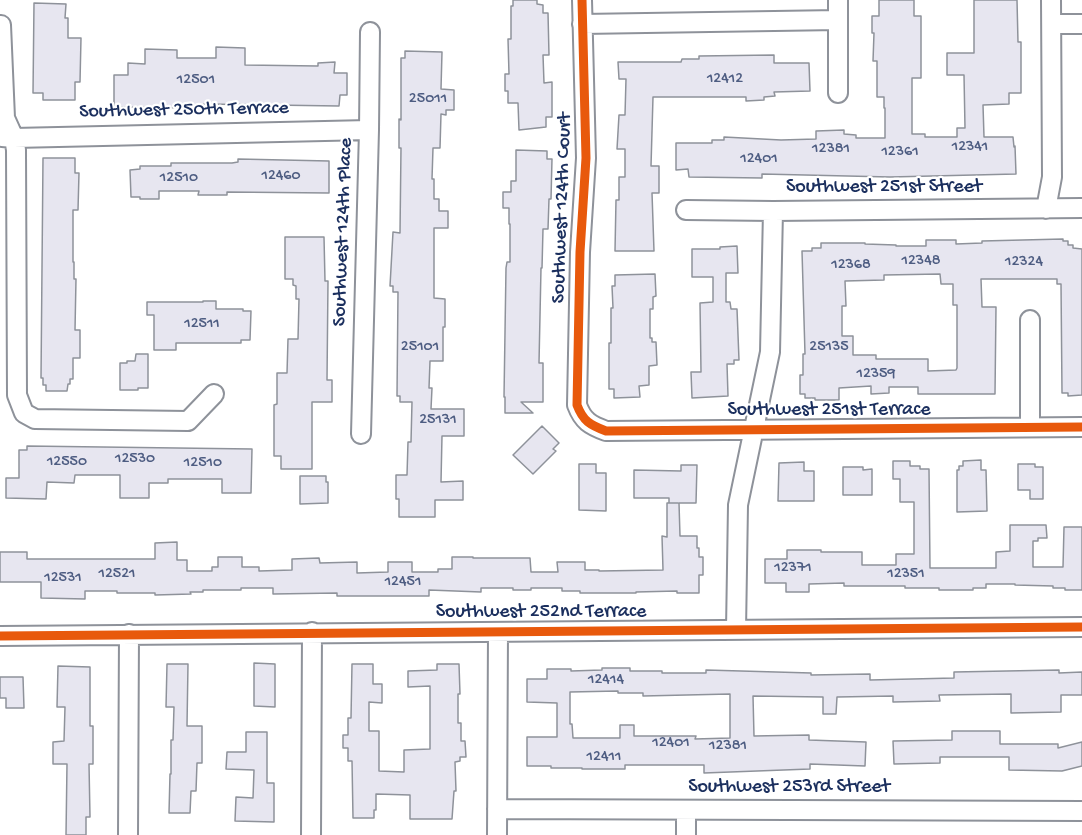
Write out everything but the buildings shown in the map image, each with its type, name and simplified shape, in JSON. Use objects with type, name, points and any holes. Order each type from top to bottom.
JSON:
[{"type":"street","name":"Southwest 124th Court","points":[[581,416],[577,405],[580,252],[586,158],[582,0]]},
{"type":"street","points":[[838,0],[838,93]]},
{"type":"street","points":[[1046,209],[1052,177],[1051,0]]},
{"type":"street","points":[[582,24],[838,20]]},
{"type":"street","points":[[1052,24],[1082,24]]},
{"type":"street","points":[[1,25],[7,137],[16,150],[17,395],[24,413],[35,419],[188,421],[214,394]]},
{"type":"street","name":"Southwest 124th Place","points":[[361,434],[370,32]]},
{"type":"street","name":"Southwest 250th Terrace","points":[[7,137],[369,130]]},
{"type":"street","name":"Southwest 251st Street","points":[[686,210],[1082,208]]},
{"type":"street","points":[[736,630],[738,505],[770,352],[773,211]]},
{"type":"street","points":[[1030,320],[1030,427]]},
{"type":"street","name":"Southwest 251st Terrace","points":[[581,416],[593,426],[606,431],[1082,427]]},
{"type":"street","name":"Southwest 252nd Terrace","points":[[0,636],[1082,627]]},
{"type":"street","points":[[311,835],[312,632]]},
{"type":"street","points":[[497,835],[498,632]]},
{"type":"street","points":[[128,835],[129,634]]},
{"type":"street","name":"Southwest 253rd Street","points":[[497,809],[1082,812]]},
{"type":"street","points":[[686,810],[686,835]]},
{"type":"cycle path","points":[[582,0],[586,158],[580,252],[577,405],[588,422],[606,431],[1082,427]]},
{"type":"cycle path","points":[[0,636],[1082,627]]}]
